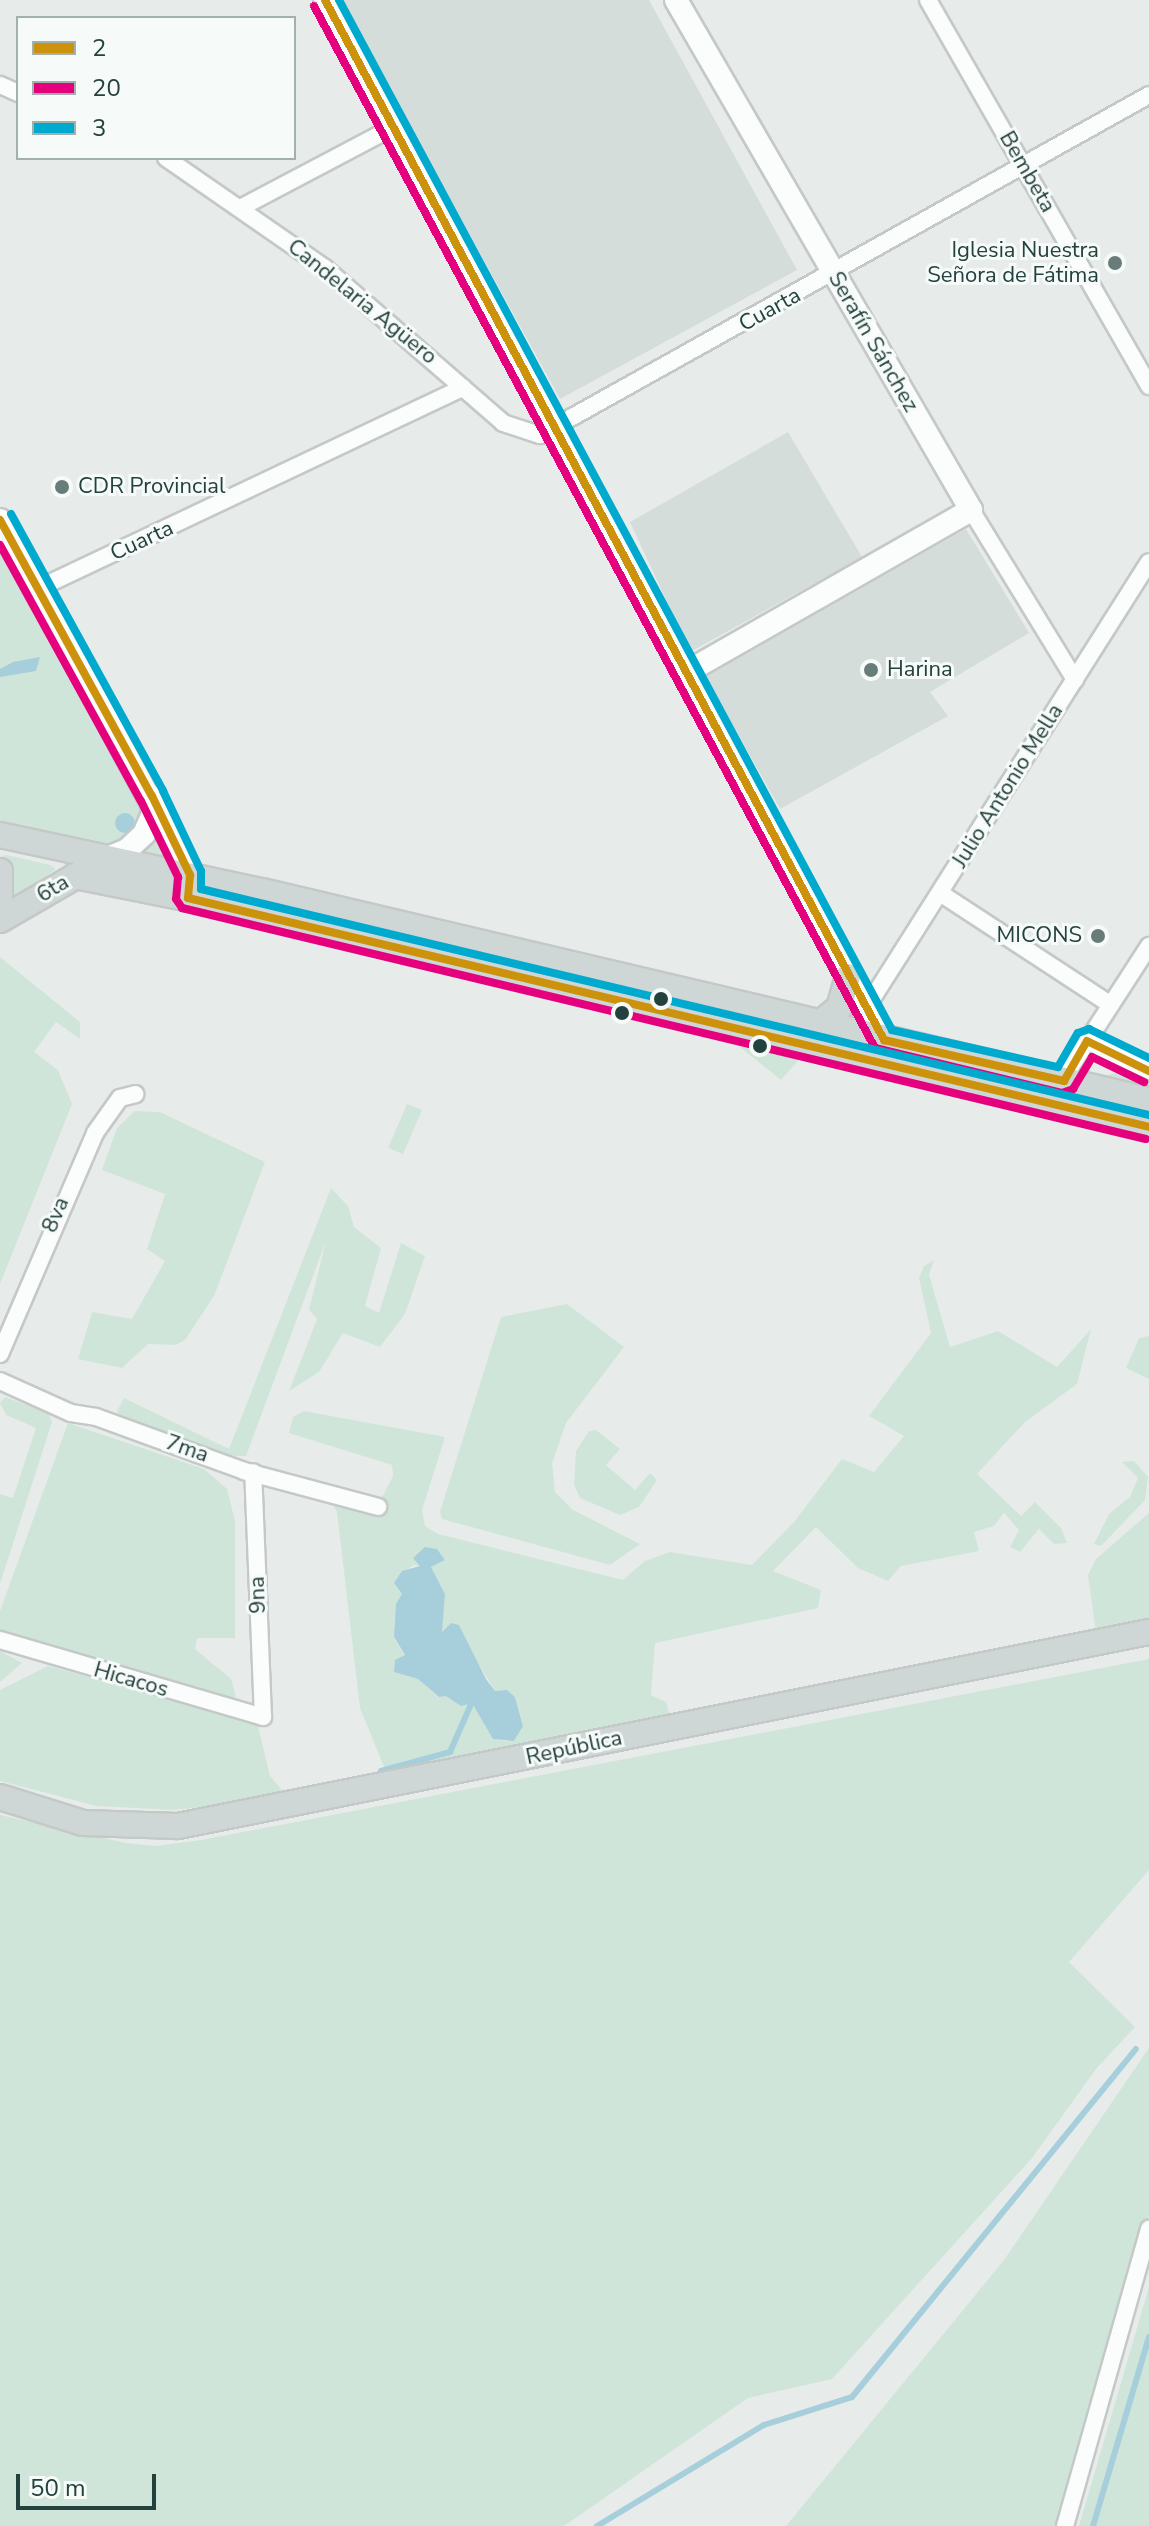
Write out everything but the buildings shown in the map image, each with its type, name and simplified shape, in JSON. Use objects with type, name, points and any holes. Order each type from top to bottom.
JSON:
[{"type":"main road","points":[[0,835],[108,858],[189,886],[877,1064],[1149,1127]]},
{"type":"main road","name":"6ta","points":[[0,920],[108,858]]},
{"type":"main road","points":[[0,871],[0,906]]},
{"type":"main road","points":[[75,876],[189,886],[1149,1100]]},
{"type":"main road","points":[[819,1024],[839,1008],[848,976]]},
{"type":"main road","name":"República","points":[[0,1797],[83,1823],[178,1826],[1149,1632]]},
{"type":"street","points":[[325,0],[865,1010],[884,1040],[877,1064]]},
{"type":"street","name":"Serafín Sánchez","points":[[676,0],[833,275],[1075,680]]},
{"type":"street","name":"Bembeta","points":[[928,0],[1149,386]]},
{"type":"street","name":"Cuarta","points":[[557,429],[1149,95]]},
{"type":"street","points":[[242,207],[394,127]]},
{"type":"street","name":"Candelaria Agüero","points":[[169,160],[242,207],[409,336],[503,423],[528,434],[557,429]]},
{"type":"street","name":"Cuarta","points":[[37,589],[463,388]]},
{"type":"street","points":[[685,673],[971,510]]},
{"type":"street","points":[[0,520],[152,796],[189,886]]},
{"type":"street","name":"Julio Antonio Mella","points":[[865,1010],[1149,562]]},
{"type":"street","points":[[108,858],[144,834],[153,814],[152,796]]},
{"type":"street","points":[[940,893],[1111,1005]]},
{"type":"street","points":[[1048,1102],[1149,946]]},
{"type":"street","points":[[1087,1041],[1149,1071]]},
{"type":"street","name":"8va","points":[[0,1354],[95,1133],[120,1098],[136,1094]]},
{"type":"street","name":"7ma","points":[[0,1381],[71,1413],[253,1472],[378,1507]]},
{"type":"street","name":"9na","points":[[253,1472],[263,1717]]},
{"type":"street","name":"Hicacos","points":[[0,1640],[263,1717]]},
{"type":"street","points":[[1065,2526],[1149,2229]]},
{"type":"shaded area","points":[[341,0],[649,0],[797,270],[560,399]]},
{"type":"shaded area","points":[[788,432],[862,557],[690,652],[630,522]]},
{"type":"shaded area","points":[[966,529],[1029,633],[930,692],[948,716],[780,809],[706,677]]},
{"type":"green space","points":[[0,546],[143,810],[138,833],[107,851],[0,823]]},
{"type":"green space","points":[[156,830],[174,867],[131,856]]},
{"type":"green space","points":[[1,856],[56,869],[9,902],[11,885]]},
{"type":"green space","points":[[0,957],[80,1022],[80,1039],[56,1022],[34,1052],[58,1070],[72,1104],[0,1284]]},
{"type":"green space","points":[[735,1043],[802,1056],[781,1080]]},
{"type":"green space","points":[[1123,1071],[1149,1080],[1149,1091],[1101,1077]]},
{"type":"green space","points":[[407,1104],[422,1110],[403,1154],[388,1148]]},
{"type":"green space","points":[[135,1111],[160,1112],[265,1162],[214,1296],[185,1340],[176,1345],[148,1344],[122,1368],[78,1359],[92,1312],[132,1319],[165,1261],[147,1249],[165,1194],[102,1170],[117,1128]]},
{"type":"green space","points":[[331,1188],[348,1206],[354,1227],[381,1248],[365,1306],[379,1313],[401,1243],[425,1256],[405,1314],[380,1347],[343,1333],[319,1372],[289,1391],[317,1319],[309,1310],[326,1241],[246,1456],[234,1456],[120,1417],[117,1411],[124,1398],[229,1449]]},
{"type":"green space","points":[[934,1260],[929,1275],[950,1347],[998,1331],[1057,1367],[1091,1329],[1077,1384],[1025,1422],[977,1474],[1021,1516],[1035,1502],[1061,1528],[1067,1543],[1054,1544],[1039,1529],[1020,1552],[1010,1547],[1019,1530],[1004,1513],[994,1526],[974,1532],[979,1551],[901,1566],[888,1581],[858,1568],[816,1527],[773,1571],[821,1590],[818,1608],[655,1643],[651,1695],[666,1702],[671,1721],[388,1777],[360,1708],[337,1512],[330,1499],[386,1511],[379,1503],[393,1476],[392,1465],[289,1433],[293,1417],[304,1411],[445,1437],[422,1510],[425,1526],[438,1534],[623,1580],[645,1561],[670,1552],[752,1565],[794,1522],[842,1459],[874,1472],[904,1436],[869,1416],[931,1333],[919,1278],[924,1266]],"holes":[[[437,1549],[445,1560],[431,1567],[445,1594],[439,1624],[442,1634],[478,1663],[495,1691],[515,1697],[523,1725],[514,1741],[498,1740],[472,1702],[461,1706],[446,1695],[438,1697],[418,1679],[394,1672],[405,1656],[394,1638],[402,1594],[394,1583],[413,1565],[420,1566],[415,1556]]]},
{"type":"green space","points":[[567,1304],[624,1347],[566,1423],[552,1463],[555,1492],[573,1510],[640,1544],[610,1565],[442,1519],[440,1512],[501,1317]]},
{"type":"green space","points":[[1149,1336],[1149,1379],[1126,1368],[1139,1338]]},
{"type":"green space","points":[[5,1397],[48,1413],[52,1422],[0,1584],[0,1494],[13,1498],[36,1428],[6,1415],[0,1403]]},
{"type":"green space","points":[[68,1423],[204,1469],[227,1489],[235,1521],[235,1638],[197,1638],[195,1649],[231,1679],[236,1697],[218,1700],[0,1633],[0,1611]]},
{"type":"green space","points":[[596,1430],[620,1449],[606,1465],[635,1490],[650,1473],[657,1480],[639,1507],[620,1515],[580,1498],[574,1485],[576,1451],[589,1431]]},
{"type":"green space","points":[[1134,1461],[1148,1477],[1145,1500],[1101,1546],[1094,1544],[1109,1514],[1130,1497],[1138,1478],[1122,1462]]},
{"type":"green space","points":[[1149,1513],[1149,1619],[1096,1633],[1088,1575],[1096,1559]]},
{"type":"green space","points":[[0,1651],[22,1663],[0,1682]]},
{"type":"green space","points":[[1149,1659],[1149,1870],[1069,1962],[1135,2027],[1096,2069],[1032,2158],[832,2379],[748,2398],[564,2526],[0,2526],[0,1815],[126,1843],[156,1846],[201,1840]]},
{"type":"green space","points":[[48,1666],[257,1722],[270,1776],[288,1797],[174,1810],[97,1806],[0,1781],[0,1690]]},
{"type":"green space","points":[[1149,2048],[1149,2215],[1068,2526],[786,2526],[1004,2260]]},
{"type":"green space","points":[[1149,2287],[1149,2526],[1079,2526]]},
{"type":"water","points":[[40,657],[36,671],[0,677],[0,669],[13,662]]},
{"type":"water","points":[[125,813],[132,816],[135,823],[132,830],[125,833],[118,830],[115,823],[118,816]]},
{"type":"water","points":[[425,1547],[437,1549],[445,1560],[431,1567],[445,1594],[442,1632],[451,1623],[459,1625],[495,1691],[507,1690],[515,1697],[523,1726],[514,1741],[493,1739],[472,1703],[461,1706],[446,1696],[439,1697],[418,1679],[394,1672],[395,1660],[405,1655],[394,1637],[396,1604],[402,1594],[394,1583],[402,1571],[420,1566],[413,1558]]},
{"type":"waterway","points":[[381,1771],[450,1752],[472,1702]]},
{"type":"waterway","points":[[597,2526],[764,2425],[852,2397],[1136,2049]]},
{"type":"waterway","points":[[1093,2526],[1149,2337]]},
{"type":"transit line","name":"2","points":[[325,0],[884,1040],[1064,1081],[1087,1041],[1149,1071]]},
{"type":"transit line","name":"3","points":[[339,0],[892,1030],[1058,1067],[1078,1033],[1089,1029],[1149,1058]]},
{"type":"transit line","name":"20","points":[[314,6],[875,1048],[1062,1093],[1073,1089],[1092,1057],[1144,1082]]},
{"type":"transit line","name":"3","points":[[11,514],[163,791],[201,871],[201,889],[1149,1115]]},
{"type":"transit line","name":"2","points":[[0,520],[152,796],[190,875],[188,898],[1149,1127]]},
{"type":"transit line","name":"20","points":[[0,545],[141,801],[178,877],[176,899],[182,908],[1146,1139]]},
{"type":"place","name":"Iglesia Nuestra Señora de Fátima","points":[[1115,263]]},
{"type":"place","name":"CDR Provincial","points":[[62,487]]},
{"type":"place","name":"Harina","points":[[871,670]]},
{"type":"place","name":"MICONS","points":[[1098,936]]}]
